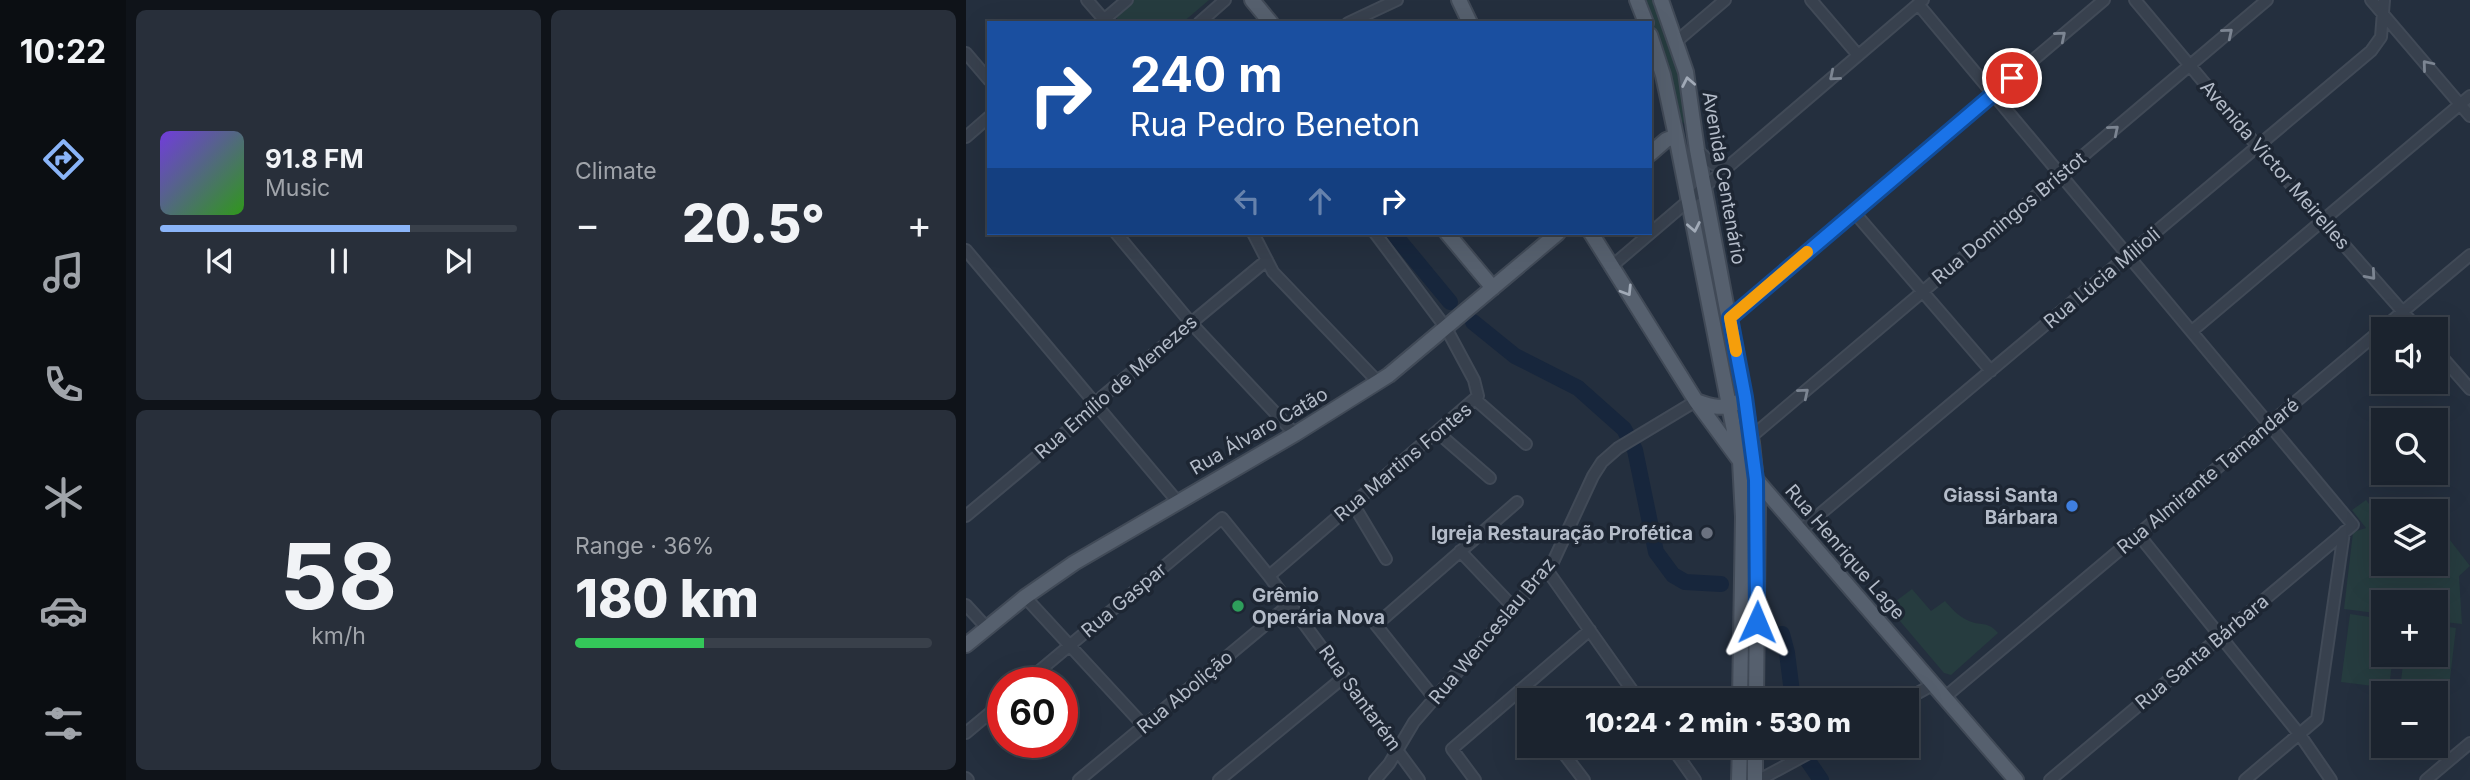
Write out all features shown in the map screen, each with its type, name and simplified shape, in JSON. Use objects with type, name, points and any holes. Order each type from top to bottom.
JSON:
[{"type":"main road","points":[[1252,0],[1269,21]]},
{"type":"main road","points":[[1459,0],[1469,21]]},
{"type":"main road","points":[[1637,0],[1645,21]]},
{"type":"main road","name":"Avenida Centenário","points":[[1661,0],[1686,72],[1697,150],[1751,437],[1756,480],[1758,547],[1756,688]]},
{"type":"main road","name":"Avenida Centenário","points":[[1652,41],[1663,75],[1672,134],[1688,200],[1740,461],[1743,517],[1740,688]]},
{"type":"main road","points":[[1652,152],[1672,134],[1690,142],[1697,150]]},
{"type":"main road","points":[[1449,235],[1493,288]]},
{"type":"main road","name":"Rua Álvaro Catão","points":[[966,645],[1024,597],[1082,557],[1295,434],[1378,382],[1556,235]]},
{"type":"main road","name":"Rua Henrique Lage","points":[[1592,235],[1696,401],[1740,461],[2016,780]]},
{"type":"main road","points":[[1696,401],[1714,408],[1730,406],[1745,397]]},
{"type":"main road","points":[[1739,780],[1740,758]]},
{"type":"main road","points":[[1756,758],[1757,780]]},
{"type":"street","points":[[1087,0],[1103,21]]},
{"type":"street","points":[[1105,21],[1127,0]]},
{"type":"street","points":[[1201,21],[1225,0]]},
{"type":"street","points":[[1352,21],[1397,0]]},
{"type":"street","points":[[1677,41],[1725,0]]},
{"type":"street","points":[[1811,0],[1858,55]]},
{"type":"street","points":[[1730,318],[2104,0]]},
{"type":"street","name":"Avenida Victor Meirelles","points":[[2135,0],[2258,147],[2407,317]]},
{"type":"street","name":"Rua Domingos Bristot","points":[[1751,437],[2267,0]]},
{"type":"street","points":[[2371,0],[2470,116]]},
{"type":"street","name":"Rua Lúcia Milioli","points":[[1801,530],[2371,51],[2381,37],[2384,0]]},
{"type":"street","points":[[1652,231],[1921,2],[2269,424],[2349,529],[2317,719],[2245,780]]},
{"type":"street","points":[[966,53],[987,78]]},
{"type":"street","points":[[2192,331],[2470,96]]},
{"type":"street","points":[[966,137],[987,119]]},
{"type":"street","points":[[1697,150],[1713,164],[1728,166]]},
{"type":"street","points":[[1854,212],[1991,371]]},
{"type":"street","points":[[1118,235],[1191,323],[1295,434]]},
{"type":"street","points":[[1255,235],[1273,272],[1378,382]]},
{"type":"street","name":"Rua Martins Fontes","points":[[1269,576],[1478,396],[1477,386],[1446,328],[1376,235]]},
{"type":"street","points":[[1612,266],[1648,235]]},
{"type":"street","points":[[966,250],[1177,501]]},
{"type":"street","name":"Rua Emílio de Menezes","points":[[966,516],[1097,406],[1102,397],[1268,260]]},
{"type":"street","name":"Rua Almirante Tamandaré","points":[[1945,697],[2468,260]]},
{"type":"street","points":[[2448,364],[2470,389]]},
{"type":"street","points":[[1476,400],[1526,444]]},
{"type":"street","name":"Rua Wenceslau Braz","points":[[1375,780],[1389,764],[1407,731],[1547,570],[1557,555],[1598,468],[1623,445],[1696,401]]},
{"type":"street","points":[[1437,432],[1489,478]]},
{"type":"street","points":[[1435,699],[1376,625],[1517,502]]},
{"type":"street","points":[[1353,505],[1386,559]]},
{"type":"street","name":"Rua Santarém","points":[[1222,518],[1269,576],[1419,780]]},
{"type":"street","name":"Rua Gaspar","points":[[1044,667],[1222,518]]},
{"type":"street","name":"Rua Santa Bárbara","points":[[2050,780],[2349,529]]},
{"type":"street","points":[[2138,534],[2300,735],[2331,780]]},
{"type":"street","points":[[1460,551],[1514,608]]},
{"type":"street","points":[[1547,570],[1630,688]]},
{"type":"street","points":[[1024,597],[1144,726]]},
{"type":"street","name":"Rua Abolição","points":[[1079,780],[1290,604]]},
{"type":"street","points":[[966,605],[987,628]]},
{"type":"street","points":[[1523,688],[1590,631]]},
{"type":"street","points":[[1219,780],[1344,677]]},
{"type":"street","points":[[1919,692],[1934,684]]},
{"type":"street","points":[[1475,780],[1452,748],[1517,693]]},
{"type":"street","points":[[966,733],[987,715]]},
{"type":"street","points":[[2426,780],[2470,743]]},
{"type":"street","points":[[1567,758],[1584,780]]},
{"type":"street","points":[[1679,758],[1695,780]]},
{"type":"street","points":[[1757,780],[1799,758]]},
{"type":"green space","points":[[1134,0],[1209,0],[1184,21],[1119,21],[1115,16]]},
{"type":"green space","points":[[1643,0],[1654,0],[1678,66],[1690,129],[1678,118],[1666,68]]},
{"type":"green space","points":[[1684,150],[1695,155],[1740,387],[1730,397]]},
{"type":"green space","points":[[2366,500],[2371,506],[2371,576],[2448,576],[2448,538],[2470,566],[2459,576],[2462,624],[2448,622],[2448,590],[2371,590],[2371,612],[2344,609],[2353,532],[2366,528],[2352,510]]},
{"type":"green space","points":[[1912,589],[1931,611],[1945,601],[1964,618],[1990,626],[1998,633],[1951,675],[1944,673],[1888,607]]},
{"type":"green space","points":[[2350,614],[2371,617],[2371,667],[2392,667],[2390,681],[2371,681],[2371,686],[2341,682]]},
{"type":"green space","points":[[2448,627],[2456,628],[2448,696],[2448,681],[2401,681],[2403,667],[2448,667]]},
{"type":"waterway","points":[[1395,235],[1450,302]]},
{"type":"waterway","points":[[1473,322],[1515,356],[1578,388],[1624,429],[1635,450],[1656,552],[1673,575],[1685,582],[1721,584]]},
{"type":"waterway","points":[[1782,634],[1791,688]]},
{"type":"waterway","points":[[1806,758],[1821,780]]},
{"type":"slow traffic","points":[[1736,351],[1730,318],[1807,252]]},
{"type":"place","name":"Giassi Santa Bárbara","points":[[2072,506]]},
{"type":"place","name":"Igreja Restauração Profética","points":[[1707,533]]},
{"type":"place","name":"Grêmio Operária Nova","points":[[1238,606]]},
{"type":"route","points":[[1757,622],[1758,500],[1745,397],[1730,318],[2012,78]]}]
